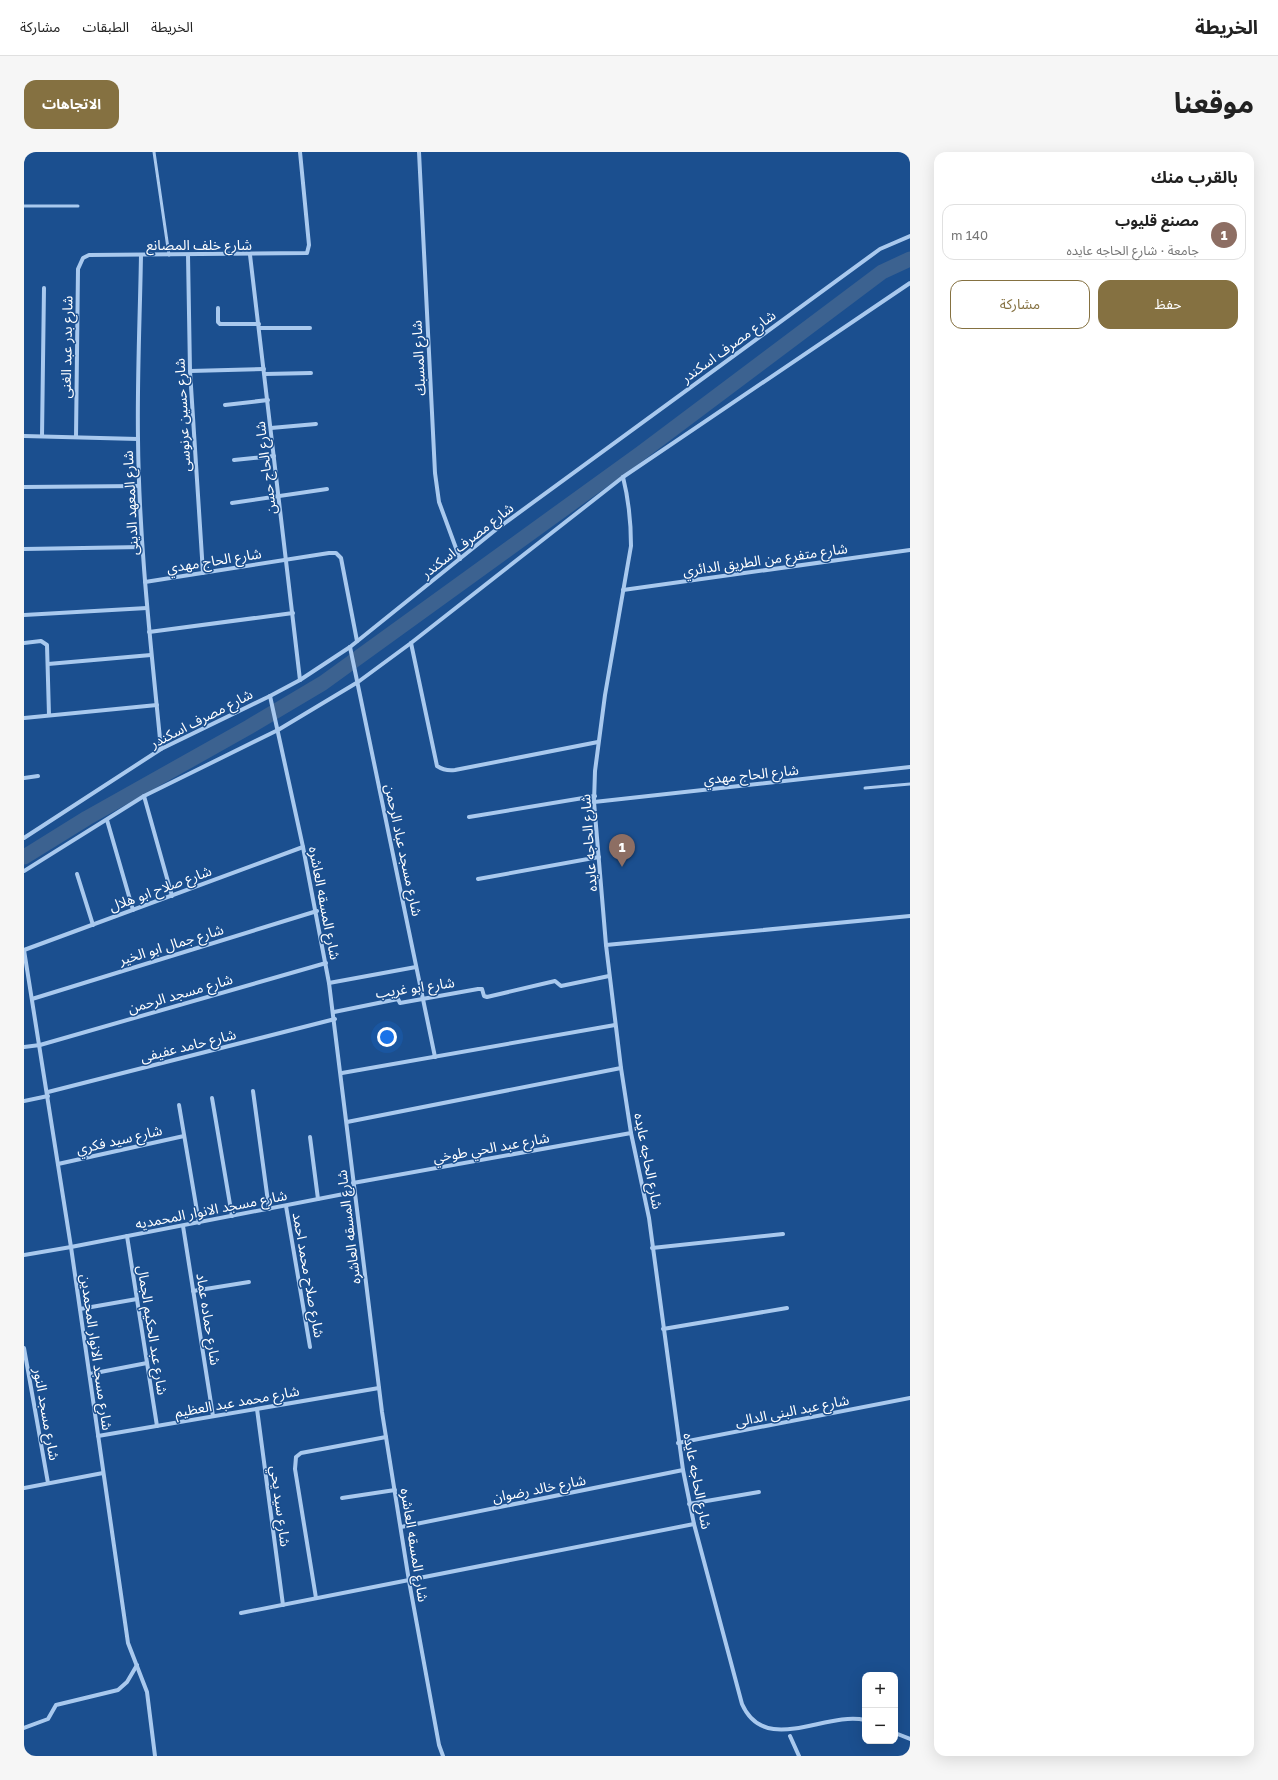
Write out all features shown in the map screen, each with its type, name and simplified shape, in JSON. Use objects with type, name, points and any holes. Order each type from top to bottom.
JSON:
[{"type":"street","name":"شارع خلف المصانع","points":[[83,258],[89,255],[305,254],[307,253],[309,245],[300,152]]},
{"type":"street","name":"شارع المسبك","points":[[419,152],[435,473],[439,502],[460,559]]},
{"type":"street","name":"شارع مصرف اسكندر","points":[[24,838],[161,750],[300,680],[350,647],[498,528],[861,262],[880,249],[910,236]]},
{"type":"street","name":"شارع المعهد الدينى","points":[[140,255],[138,439],[139,486],[150,655],[157,705],[161,750]]},
{"type":"street","name":"شارع حسين عرنوسى","points":[[188,255],[190,371],[203,573]]},
{"type":"street","name":"شارع الحاج حسن","points":[[250,255],[300,680]]},
{"type":"street","name":"شارع بدر عبد الغنى","points":[[76,437],[78,269],[83,258]]},
{"type":"street","points":[[24,871],[144,796],[278,730],[358,682],[411,643],[623,477],[910,283]]},
{"type":"street","points":[[42,436],[44,288]]},
{"type":"street","points":[[218,308],[219,323],[310,328]]},
{"type":"street","points":[[190,371],[264,369]]},
{"type":"street","points":[[265,374],[311,373]]},
{"type":"street","points":[[225,405],[268,400]]},
{"type":"street","points":[[271,428],[316,424]]},
{"type":"street","points":[[24,436],[138,439]]},
{"type":"street","points":[[234,460],[274,456]]},
{"type":"street","name":"شارع الحاجه عايده","points":[[623,477],[629,501],[631,523],[629,561],[598,742],[594,802],[609,976],[631,1133],[645,1196],[678,1443],[689,1504],[742,1704],[751,1723],[764,1732]]},
{"type":"street","points":[[24,487],[139,486]]},
{"type":"street","points":[[232,503],[327,489]]},
{"type":"street","points":[[24,549],[142,547]]},
{"type":"street","name":"شارع متفرع من الطريق الدائري","points":[[623,590],[910,550]]},
{"type":"street","name":"شارع الحاج مهدي","points":[[145,582],[333,552],[339,555],[358,641]]},
{"type":"street","points":[[24,615],[147,608]]},
{"type":"street","points":[[149,632],[293,613]]},
{"type":"street","points":[[24,643],[44,642],[47,645],[49,715]]},
{"type":"street","points":[[411,643],[437,766],[442,769],[448,771],[455,770],[598,742]]},
{"type":"street","name":"شارع مسجد عباد الرحمن","points":[[350,647],[435,1057]]},
{"type":"street","points":[[48,664],[150,655]]},
{"type":"street","name":"شارع المسقه العاشره","points":[[270,696],[317,911],[334,1012],[342,1073],[354,1192],[386,1437],[409,1581],[439,1745],[443,1756]]},
{"type":"street","points":[[24,718],[157,705]]},
{"type":"street","name":"شارع الحاج مهدي","points":[[594,802],[910,767]]},
{"type":"street","points":[[24,778],[38,776]]},
{"type":"street","points":[[144,796],[172,896]]},
{"type":"street","points":[[469,817],[595,796]]},
{"type":"street","points":[[107,820],[133,910]]},
{"type":"street","name":"شارع صلاح ابو هلال","points":[[24,950],[303,847]]},
{"type":"street","points":[[478,879],[599,857]]},
{"type":"street","points":[[77,874],[93,925]]},
{"type":"street","name":"شارع جمال ابو الخير","points":[[32,999],[317,911]]},
{"type":"street","points":[[606,945],[910,916]]},
{"type":"street","name":"شارع مسجد الانوار المحمدين","points":[[24,950],[71,1247],[128,1643],[147,1692],[155,1756]]},
{"type":"street","name":"شارع مسجد الرحمن","points":[[24,1047],[40,1045],[326,963]]},
{"type":"street","points":[[329,983],[416,967]]},
{"type":"street","name":"شارع ابو غريب","points":[[334,1012],[398,999],[400,1003],[480,988],[484,996],[487,997],[555,981],[561,986],[609,976]]},
{"type":"street","name":"شارع حامد عفيفى","points":[[24,1101],[335,1019]]},
{"type":"street","points":[[342,1073],[615,1025]]},
{"type":"street","points":[[347,1122],[621,1068]]},
{"type":"street","points":[[253,1091],[269,1209]]},
{"type":"street","points":[[212,1098],[232,1216]]},
{"type":"street","points":[[179,1105],[199,1222]]},
{"type":"street","name":"شارع عبد الحي طوخي","points":[[354,1183],[631,1133]]},
{"type":"street","name":"شارع سيد فكري","points":[[58,1164],[184,1136]]},
{"type":"street","points":[[310,1137],[318,1199]]},
{"type":"street","name":"شارع مسجد الانوار المحمديه","points":[[24,1255],[183,1226],[354,1192]]},
{"type":"street","name":"شارع صلاح محمد احمد","points":[[286,1206],[310,1347]]},
{"type":"street","name":"شارع حماده عماد","points":[[183,1226],[213,1416]]},
{"type":"street","points":[[652,1248],[783,1234]]},
{"type":"street","name":"شارع عبد الحكيم الجمال","points":[[127,1236],[157,1426]]},
{"type":"street","points":[[193,1291],[250,1282]]},
{"type":"street","points":[[80,1309],[137,1299]]},
{"type":"street","points":[[663,1329],[787,1308]]},
{"type":"street","name":"شارع مسجد النور","points":[[24,1348],[48,1483]]},
{"type":"street","points":[[90,1374],[147,1364]]},
{"type":"street","name":"شارع محمد عبد العظيم","points":[[98,1436],[379,1388]]},
{"type":"street","name":"شارع عبد البنى الدالى","points":[[678,1443],[910,1398]]},
{"type":"street","name":"شارع سيد يحي","points":[[258,1409],[282,1605]]},
{"type":"street","points":[[316,1598],[294,1462],[296,1456],[301,1453],[386,1437]]},
{"type":"street","name":"شارع خالد رضوان","points":[[401,1527],[683,1470]]},
{"type":"street","points":[[24,1488],[103,1473]]},
{"type":"street","points":[[342,1498],[395,1490]]},
{"type":"street","points":[[689,1504],[759,1492]]},
{"type":"street","points":[[241,1613],[694,1524]]},
{"type":"street","points":[[24,1728],[48,1719],[56,1705],[118,1690],[127,1682],[137,1665]]},
{"type":"street","points":[[806,1732],[848,1720],[862,1720]]},
{"type":"street","points":[[898,1734],[910,1740]]},
{"type":"street","points":[[785,1736],[792,1736],[799,1756]]},
{"type":"lane","points":[[154,152],[169,255]]},
{"type":"lane","points":[[24,206],[78,206]]},
{"type":"lane","points":[[865,788],[910,784]]},
{"type":"waterway","points":[[24,857],[87,818],[249,727],[323,683],[641,453],[882,272],[910,259]]},
{"type":"place","name":"مصنع قليوب","points":[[622,867]]}]
